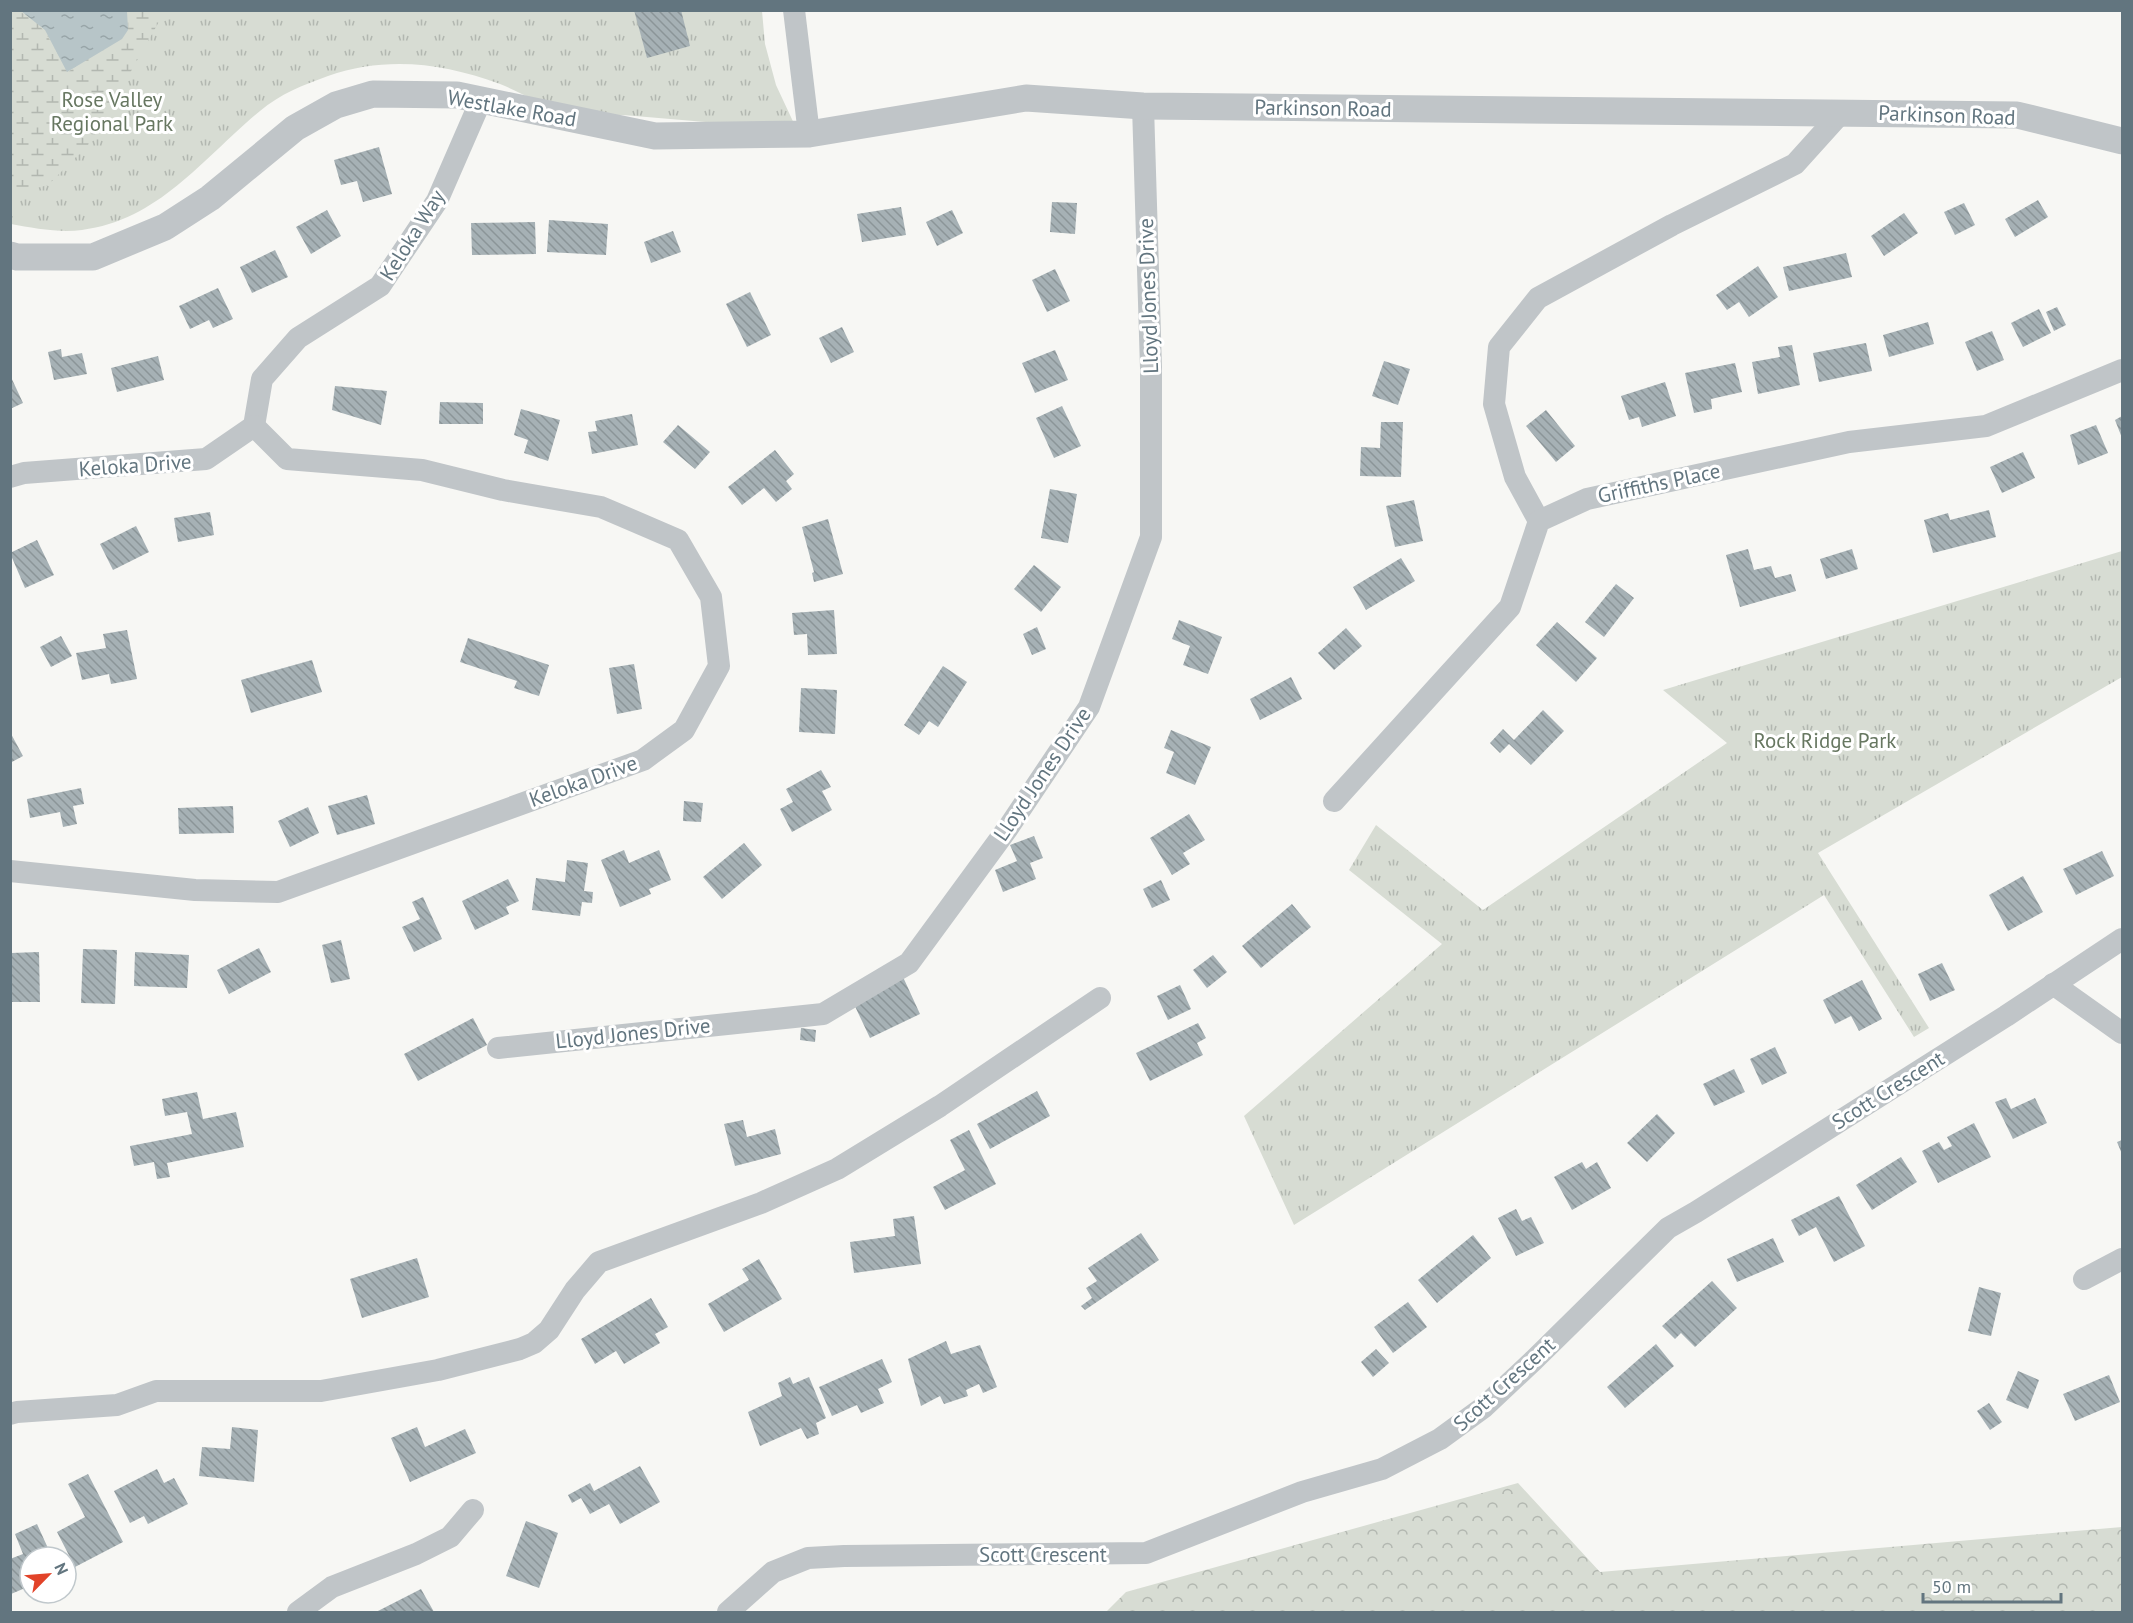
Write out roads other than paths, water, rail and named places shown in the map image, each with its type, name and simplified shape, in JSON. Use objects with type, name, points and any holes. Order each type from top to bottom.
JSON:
[{"type":"street","points":[[794,10],[809,134]]},
{"type":"street","name":"Westlake Road","points":[[10,255],[17,257],[93,257],[165,227],[210,198],[295,128],[336,105],[373,94],[457,95],[655,136],[809,134]]},
{"type":"street","name":"Parkinson Road","points":[[809,134],[1026,98],[1143,106],[2017,115],[2122,141]]},
{"type":"street","name":"Keloka Way","points":[[254,426],[262,379],[298,338],[381,286],[437,201],[481,100]]},
{"type":"street","name":"Lloyd Jones Drive","points":[[498,1048],[823,1014],[909,963],[1008,828],[1089,707],[1150,537],[1151,368],[1143,106]]},
{"type":"street","points":[[1334,801],[1510,607],[1539,521],[1515,477],[1494,404],[1499,347],[1538,298],[1672,225],[1795,164],[1841,113]]},
{"type":"street","name":"Griffiths Place","points":[[1539,521],[1587,499],[1837,445],[1986,426],[2122,370]]},
{"type":"street","name":"Keloka Drive","points":[[10,477],[24,473],[206,459],[254,426],[287,459],[422,470],[503,490],[601,507],[678,540],[711,597],[719,666],[684,730],[643,760],[278,892],[195,890],[10,871]]},
{"type":"street","name":"Scott Crescent","points":[[728,1612],[773,1572],[808,1558],[1146,1553],[1302,1492],[1382,1468],[1440,1439],[1484,1407],[1668,1228],[2006,1016],[2122,939]]},
{"type":"street","points":[[2053,984],[2122,1034]]},
{"type":"street","points":[[10,1414],[117,1405],[156,1391],[321,1391],[438,1370],[520,1349],[534,1343],[549,1330],[575,1290],[599,1262],[761,1203],[837,1168],[940,1106],[1100,998]]},
{"type":"street","points":[[2084,1279],[2122,1259]]},
{"type":"street","points":[[298,1612],[332,1587],[416,1554],[450,1537],[473,1510]]},
{"type":"water","points":[[21,11],[127,11],[128,30],[122,39],[67,72],[45,30]]},
{"type":"park label","name":"Rose Valley Regional Park","points":[[112,111]]},
{"type":"park label","name":"Rock Ridge Park","points":[[1825,740]]}]
